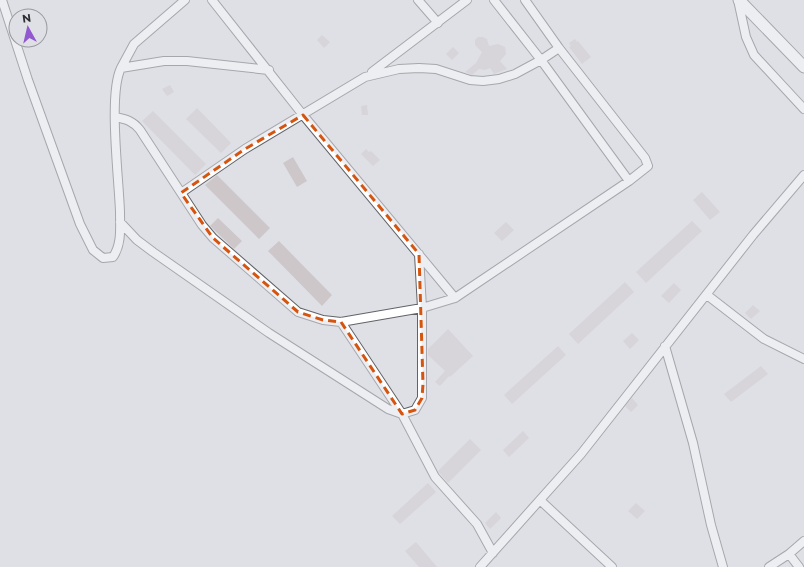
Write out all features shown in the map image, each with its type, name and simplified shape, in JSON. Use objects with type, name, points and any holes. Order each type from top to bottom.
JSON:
[{"type":"main road","points":[[739,0],[804,67]]},
{"type":"street","points":[[2,0],[28,80],[80,224],[93,250],[103,258],[113,257],[116,253],[120,240],[115,117],[117,74],[134,44],[185,0]]},
{"type":"street","points":[[212,0],[269,70],[303,115],[455,298]]},
{"type":"street","points":[[418,0],[438,23]]},
{"type":"street","points":[[181,193],[245,149],[365,77],[467,0]]},
{"type":"street","points":[[494,0],[541,60],[629,181]]},
{"type":"street","points":[[115,117],[126,119],[134,123],[140,130],[202,225],[213,238],[298,312],[323,320],[342,322],[422,308],[455,298],[629,181],[648,166],[647,161],[559,48],[525,0]]},
{"type":"street","points":[[739,0],[746,38],[754,56],[804,109]]},
{"type":"street","points":[[365,77],[399,69],[418,68],[436,69],[459,77],[483,81],[499,79],[515,74],[559,48]]},
{"type":"street","points":[[120,68],[164,61],[187,61],[269,70]]},
{"type":"street","points":[[480,567],[541,501],[601,429],[753,235],[804,175]]},
{"type":"street","points":[[120,222],[137,240],[153,252],[269,333],[388,409],[402,414],[415,410],[422,398],[422,308],[419,254]]},
{"type":"street","points":[[707,295],[764,339],[804,360]]},
{"type":"street","points":[[342,322],[402,414],[435,477],[477,524],[493,553]]},
{"type":"street","points":[[665,346],[693,444],[711,525],[723,567]]},
{"type":"street","points":[[541,501],[612,567]]},
{"type":"street","points":[[769,567],[789,554],[804,541]]},
{"type":"street","points":[[789,554],[799,567]]},
{"type":"highlighted area","points":[[303,115],[419,254],[423,384],[422,398],[415,410],[402,414],[341,322],[323,320],[298,312],[213,238],[181,193],[245,149]]},
{"type":"building","points":[[322,35],[330,42],[324,48],[317,40]]},
{"type":"building","points":[[478,37],[487,39],[489,46],[498,44],[505,47],[506,54],[500,61],[507,69],[494,74],[490,68],[485,70],[479,69],[472,75],[465,72],[476,63],[482,52],[475,45],[475,40]]},
{"type":"building","points":[[575,39],[591,57],[582,64],[569,47],[571,46],[569,43]]},
{"type":"building","points":[[453,47],[459,53],[452,60],[446,54]]},
{"type":"building","points":[[170,85],[174,92],[167,96],[162,89]]},
{"type":"building","points":[[367,105],[368,115],[362,115],[361,106]]},
{"type":"building","points":[[197,108],[231,143],[221,153],[186,119]]},
{"type":"building","points":[[153,111],[206,164],[195,175],[142,121]]},
{"type":"building","points":[[366,149],[369,152],[371,151],[380,160],[373,166],[361,154]]},
{"type":"building","points":[[293,157],[307,181],[297,187],[283,163]]},
{"type":"building","points":[[217,175],[270,228],[259,239],[205,185]]},
{"type":"building","points":[[702,192],[720,212],[710,220],[693,200]]},
{"type":"building","points":[[218,218],[242,241],[234,249],[210,226]]},
{"type":"building","points":[[692,221],[702,231],[646,283],[636,272]]},
{"type":"building","points":[[506,222],[514,230],[502,241],[494,233]]},
{"type":"building","points":[[279,241],[332,295],[322,306],[268,251]]},
{"type":"building","points":[[625,282],[634,292],[578,344],[569,334]]},
{"type":"building","points":[[674,283],[681,290],[669,303],[661,296]]},
{"type":"building","points":[[753,305],[760,311],[751,319],[745,313]]},
{"type":"building","points":[[448,329],[473,356],[450,377],[449,376],[440,386],[435,382],[445,371],[428,355],[428,349]]},
{"type":"building","points":[[632,333],[639,340],[630,349],[623,341]]},
{"type":"building","points":[[558,346],[566,355],[512,404],[504,395]]},
{"type":"building","points":[[761,366],[768,374],[731,402],[724,394]]},
{"type":"building","points":[[632,398],[638,405],[631,412],[625,406]]},
{"type":"building","points":[[523,431],[529,438],[509,457],[503,450]]},
{"type":"building","points":[[470,439],[481,450],[448,483],[438,471]]},
{"type":"building","points":[[428,483],[436,492],[400,524],[392,516]]},
{"type":"building","points":[[636,503],[645,511],[637,519],[628,511]]},
{"type":"building","points":[[496,512],[501,518],[490,529],[485,523]]},
{"type":"building","points":[[416,542],[437,567],[419,567],[405,551]]}]
